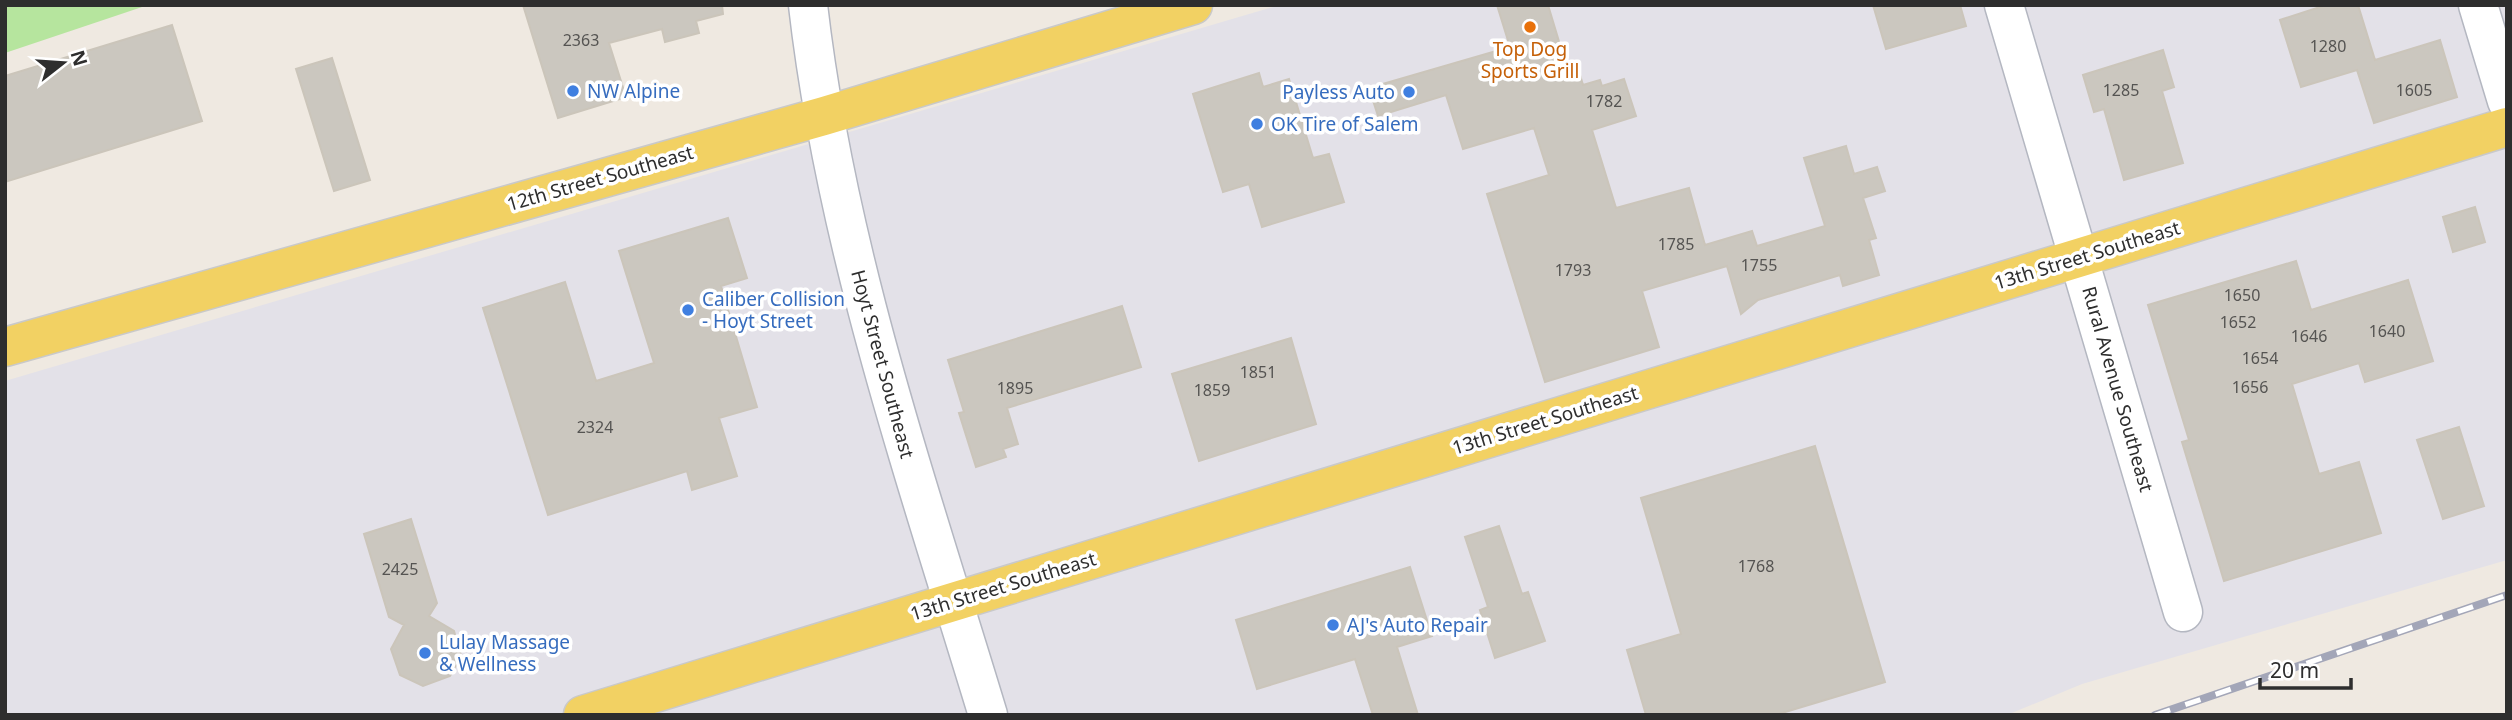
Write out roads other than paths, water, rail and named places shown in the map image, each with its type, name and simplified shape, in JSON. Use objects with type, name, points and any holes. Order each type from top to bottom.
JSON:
[{"type":"main road","name":"12th Street Southeast","points":[[5,346],[824,116],[1193,5]]},
{"type":"main road","name":"13th Street Southeast","points":[[583,715],[2507,127]]},
{"type":"street","name":"Hoyt Street Southeast","points":[[808,5],[824,116],[858,271],[899,427],[988,715]]},
{"type":"street","name":"Rural Avenue Southeast","points":[[2004,5],[2183,612]]},
{"type":"street","points":[[2478,5],[2507,101]]},
{"type":"railway","points":[[2155,715],[2507,595]]},
{"type":"place","name":"Top Dog Sports Grill","points":[[1530,27]]},
{"type":"place","name":"NW Alpine","points":[[573,91]]},
{"type":"place","name":"Payless Auto","points":[[1409,92]]},
{"type":"place","name":"OK Tire of Salem","points":[[1257,124]]},
{"type":"place","name":"Caliber Collision - Hoyt Street","points":[[688,310]]},
{"type":"place","name":"AJ's Auto Repair","points":[[1333,625]]},
{"type":"place","name":"Lulay Massage & Wellness","points":[[425,653]]}]
